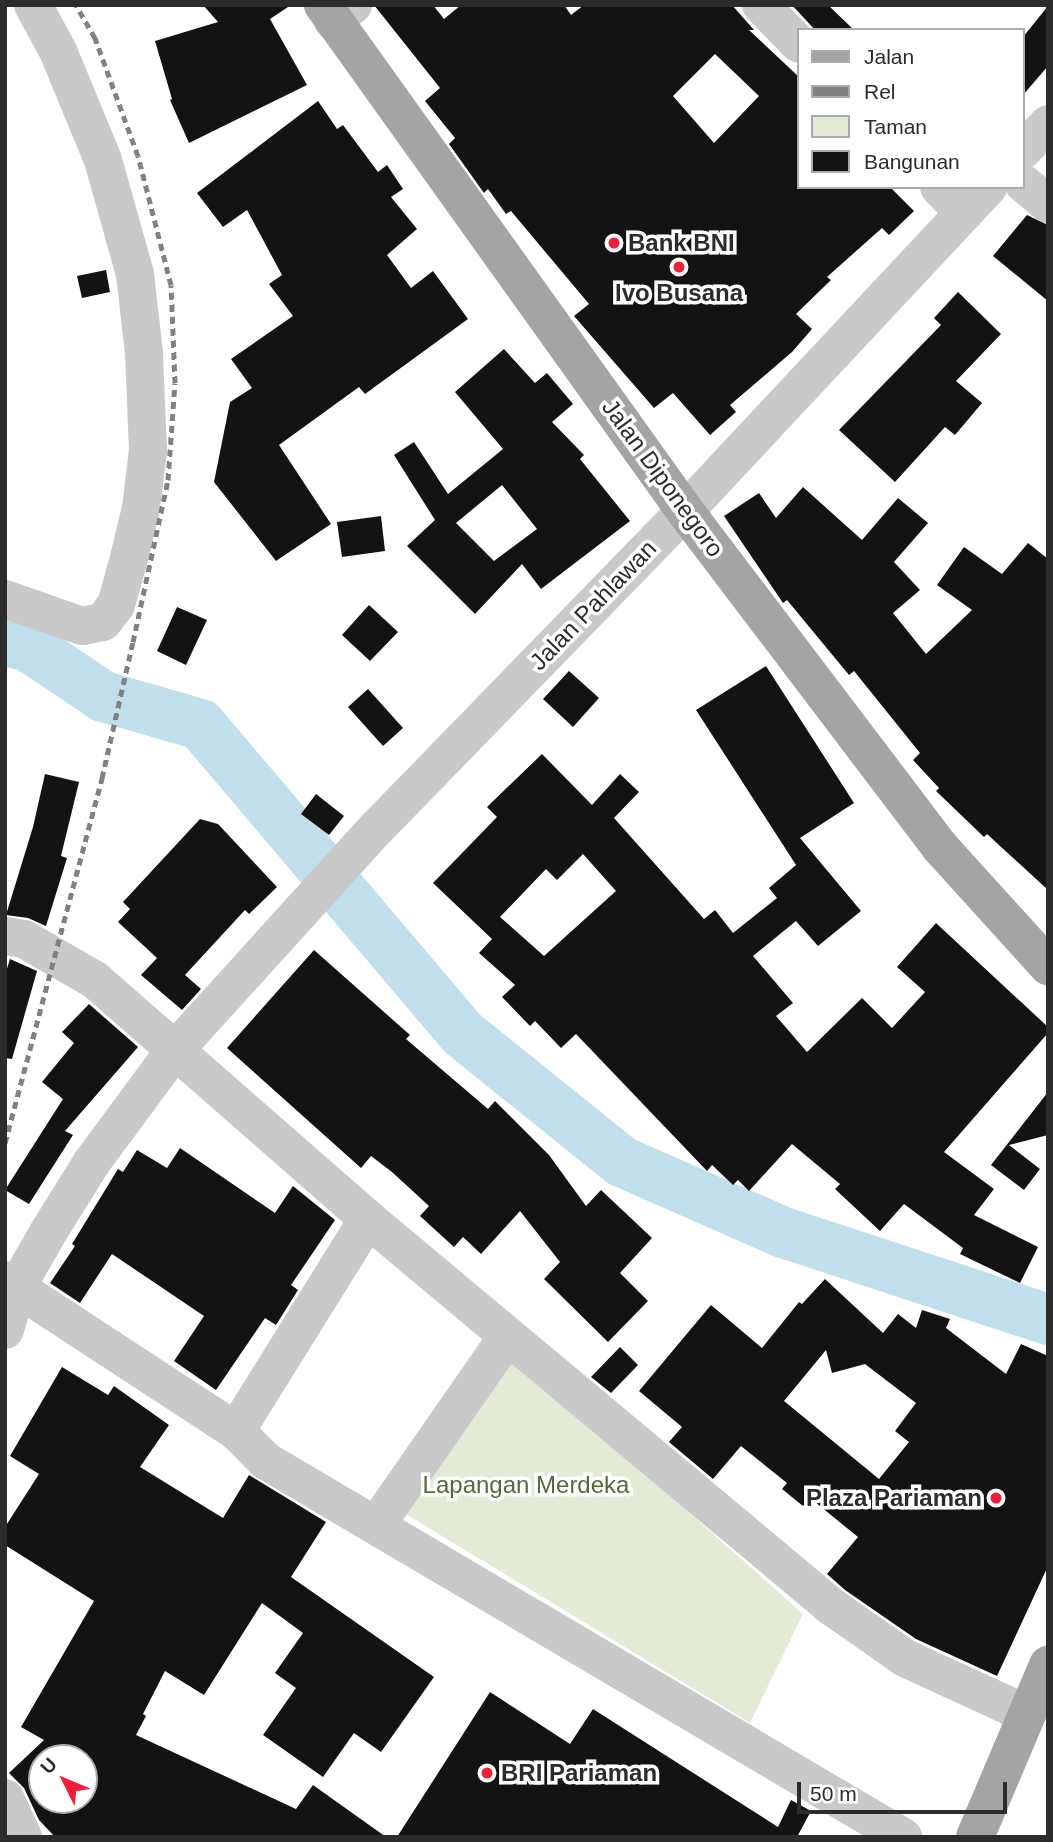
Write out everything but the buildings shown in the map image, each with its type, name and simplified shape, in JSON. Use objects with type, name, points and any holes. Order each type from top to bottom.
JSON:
[{"type":"main road","name":"Jalan Diponegoro","points":[[336,10],[685,511],[940,847],[1035,945],[1048,966]]},
{"type":"main road","points":[[975,1837],[1048,1665]]},
{"type":"street","points":[[5,599],[82,626],[103,622],[116,605],[129,558],[141,508],[148,450],[144,353],[135,274],[103,160],[58,51],[33,5]]},
{"type":"street","points":[[761,5],[797,42]]},
{"type":"street","points":[[1025,148],[1048,124]]},
{"type":"street","points":[[1025,185],[1048,204]]},
{"type":"street","name":"Jalan Pahlawan","points":[[5,1330],[11,1283],[92,1162],[175,1050],[368,836],[685,511],[964,196]]},
{"type":"street","points":[[5,936],[24,939],[95,980],[368,1219],[832,1607],[905,1658],[1027,1714]]},
{"type":"street","points":[[236,1431],[368,1219]]},
{"type":"street","points":[[11,1283],[236,1431],[266,1461],[354,1514],[377,1524],[903,1837]]},
{"type":"street","points":[[377,1524],[507,1337]]},
{"type":"street","points":[[5,1798],[23,1837]]},
{"type":"green space","name":"Lapangan Merdeka","points":[[508,1351],[803,1614],[750,1723],[404,1513]]},
{"type":"waterway","points":[[5,641],[27,645],[103,696],[200,724],[462,1033],[621,1161],[783,1232],[1048,1319]]},
{"type":"railway","points":[[5,1143],[102,778],[133,642],[168,480],[175,383],[171,285],[138,156],[95,38],[76,5]]},
{"type":"place","name":"Bank BNI","points":[[614,243]]},
{"type":"place","name":"Ivo Busana","points":[[679,267]]},
{"type":"place","name":"Plaza Pariaman","points":[[996,1498]]},
{"type":"place","name":"BRI Pariaman","points":[[487,1773]]}]
